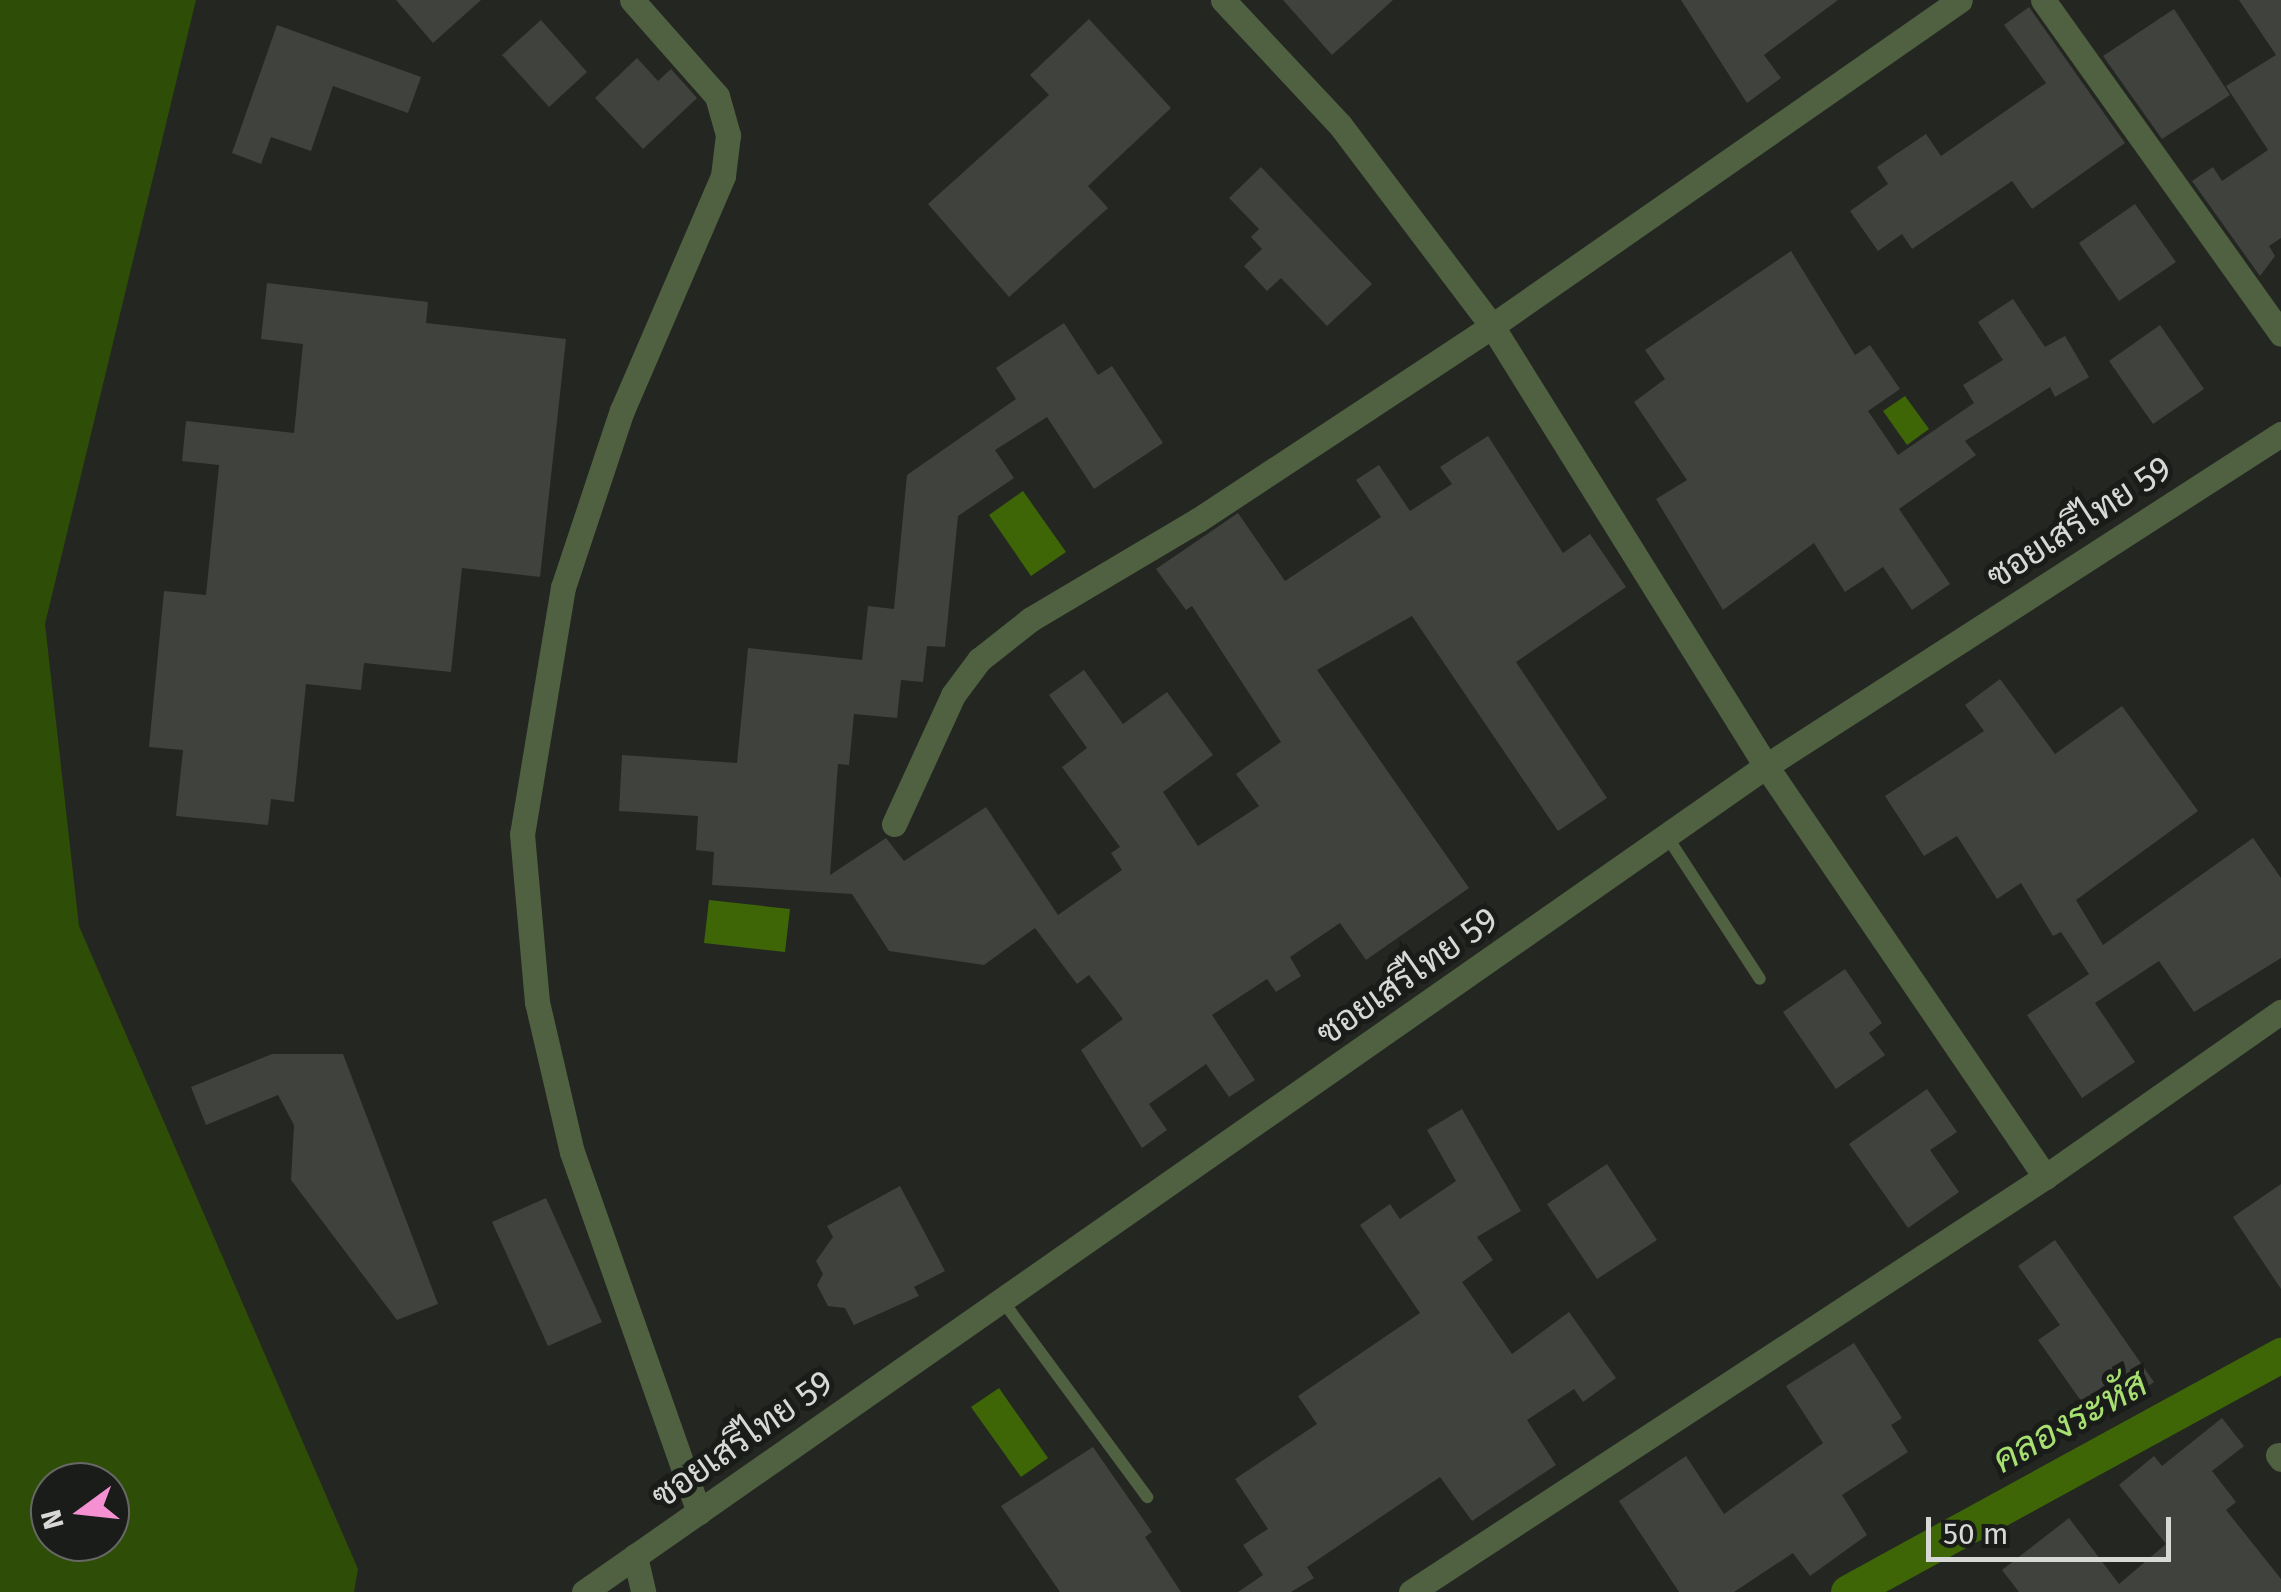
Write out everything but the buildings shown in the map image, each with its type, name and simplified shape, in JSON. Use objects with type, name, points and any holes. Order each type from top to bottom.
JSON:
[{"type":"street","points":[[632,0],[716,96],[728,135],[723,176],[622,410],[563,587],[522,834],[536,1002],[572,1152],[699,1512]]},
{"type":"street","points":[[1223,0],[1340,125],[1492,326],[1766,766],[2045,1178]]},
{"type":"street","points":[[894,824],[925,744],[979,660],[1031,619],[1198,520],[1492,326],[1960,0]]},
{"type":"street","points":[[2042,0],[2281,334]]},
{"type":"street","name":"ซอยเสรีไทย 59","points":[[584,1592],[1766,766],[2281,434]]},
{"type":"street","points":[[1411,1592],[2045,1178],[2281,1012]]},
{"type":"street","points":[[635,1556],[643,1592]]},
{"type":"lane","points":[[1668,838],[1760,979]]},
{"type":"lane","points":[[1002,1300],[1146,1497]]},
{"type":"shaded area","points":[[0,0],[196,0],[45,624],[79,926],[358,1569],[354,1592],[0,1592]]},
{"type":"shaded area","points":[[1905,396],[1929,429],[1907,445],[1883,411]]},
{"type":"shaded area","points":[[1023,491],[1066,552],[1031,576],[989,515]]},
{"type":"shaded area","points":[[709,900],[790,909],[785,952],[704,943]]},
{"type":"shaded area","points":[[999,1388],[1048,1458],[1021,1477],[971,1407]]},
{"type":"waterway","name":"คลองระหัส","points":[[1848,1592],[2281,1355]]}]
